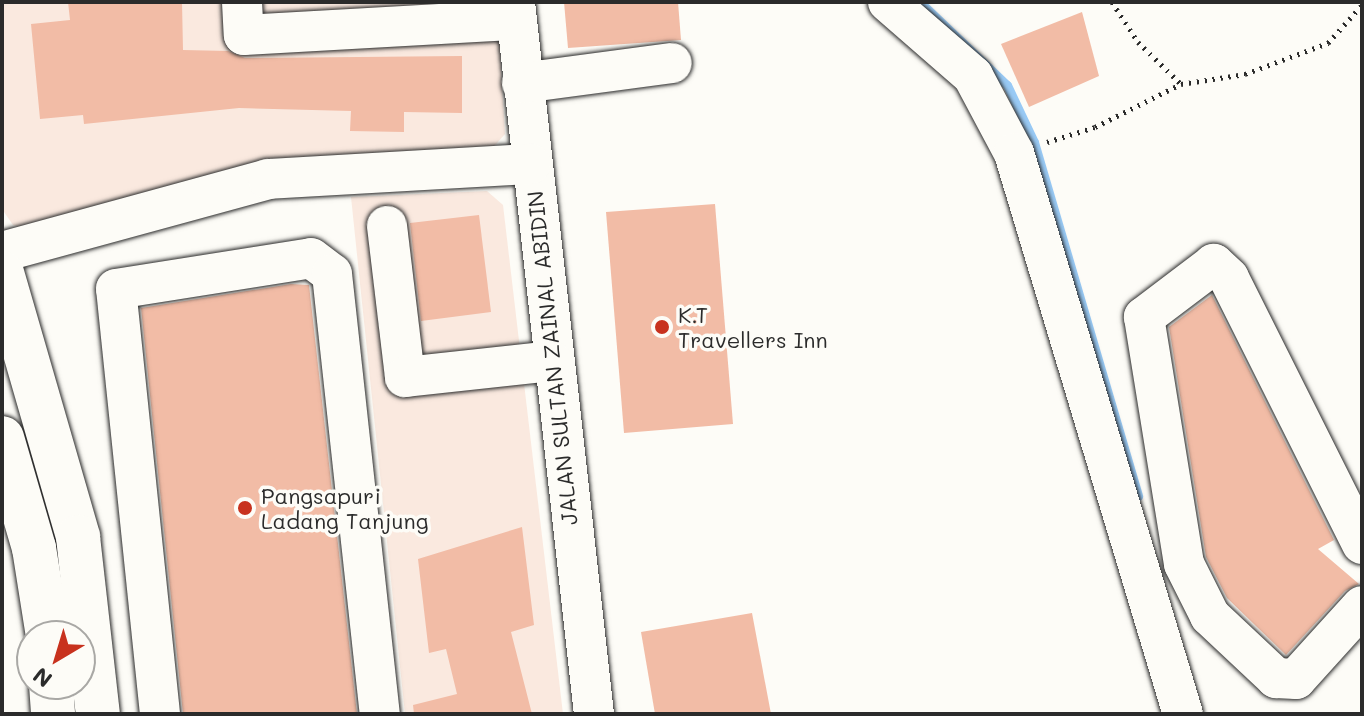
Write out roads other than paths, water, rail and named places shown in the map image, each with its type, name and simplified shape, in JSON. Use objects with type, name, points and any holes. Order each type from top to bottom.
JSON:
[{"type":"main road","points":[[2,273],[78,537],[98,714]]},
{"type":"main road","points":[[2,438],[34,548],[45,620]]},
{"type":"street","points":[[242,2],[244,35],[440,13],[515,11]]},
{"type":"street","points":[[888,2],[973,76],[1014,153],[1178,617],[1276,678],[1296,679],[1362,606]]},
{"type":"street","name":"JALAN SULTAN ZAINAL ABIDIN","points":[[515,11],[594,714]]},
{"type":"street","points":[[522,83],[672,63]]},
{"type":"street","points":[[2,252],[268,179],[531,164]]},
{"type":"street","points":[[387,226],[405,377],[552,361]]},
{"type":"street","points":[[160,714],[116,289],[311,258],[332,274],[380,714]]},
{"type":"street","points":[[1172,710],[1184,564],[1144,317],[1214,264],[1229,278],[1362,544]]},
{"type":"waterway","points":[[920,2],[1007,85],[1034,142],[1138,496]]},
{"type":"place","name":"K.T Travellers Inn","points":[[662,327]]},
{"type":"place","name":"Pangsapuri Ladang Tanjung","points":[[245,508]]}]
